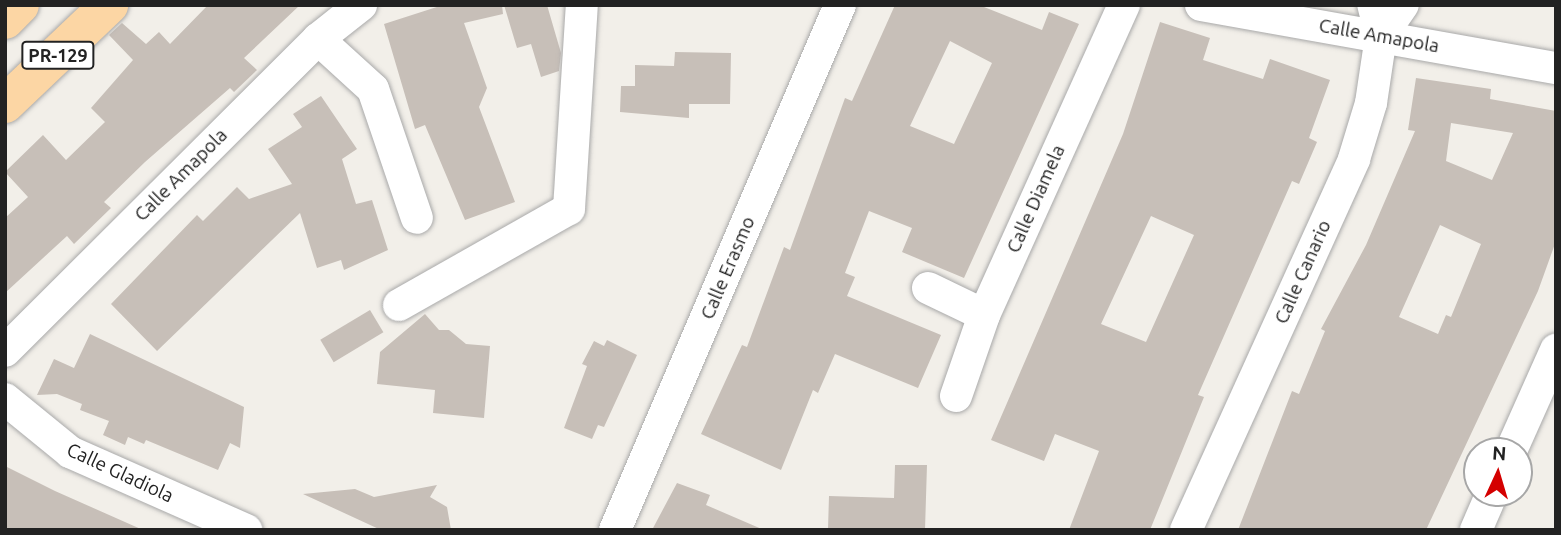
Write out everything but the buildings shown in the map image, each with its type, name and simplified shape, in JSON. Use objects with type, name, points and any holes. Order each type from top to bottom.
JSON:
[{"type":"main road","name":"PR-129","points":[[5,20],[20,5]]},
{"type":"main road","name":"PR-129","points":[[5,104],[109,5]]},
{"type":"street","name":"Calle Amapola","points":[[5,351],[318,39],[361,5]]},
{"type":"street","points":[[399,305],[569,209],[582,5]]},
{"type":"street","name":"Calle Erasmo","points":[[615,530],[840,5]]},
{"type":"street","name":"Calle Diamela","points":[[956,396],[984,315],[1124,5]]},
{"type":"street","name":"Calle Amapola","points":[[1201,5],[1556,68]]},
{"type":"street","name":"Calle Canario","points":[[1186,530],[1354,159],[1371,103],[1381,36],[1373,5]]},
{"type":"street","points":[[1381,36],[1403,5]]},
{"type":"street","points":[[318,39],[373,89],[417,218]]},
{"type":"street","points":[[928,288],[984,315]]},
{"type":"street","points":[[1517,437],[1556,350]]},
{"type":"street","name":"Calle Gladiola","points":[[5,399],[70,452],[246,530]]},
{"type":"street","points":[[1476,530],[1486,507]]}]
